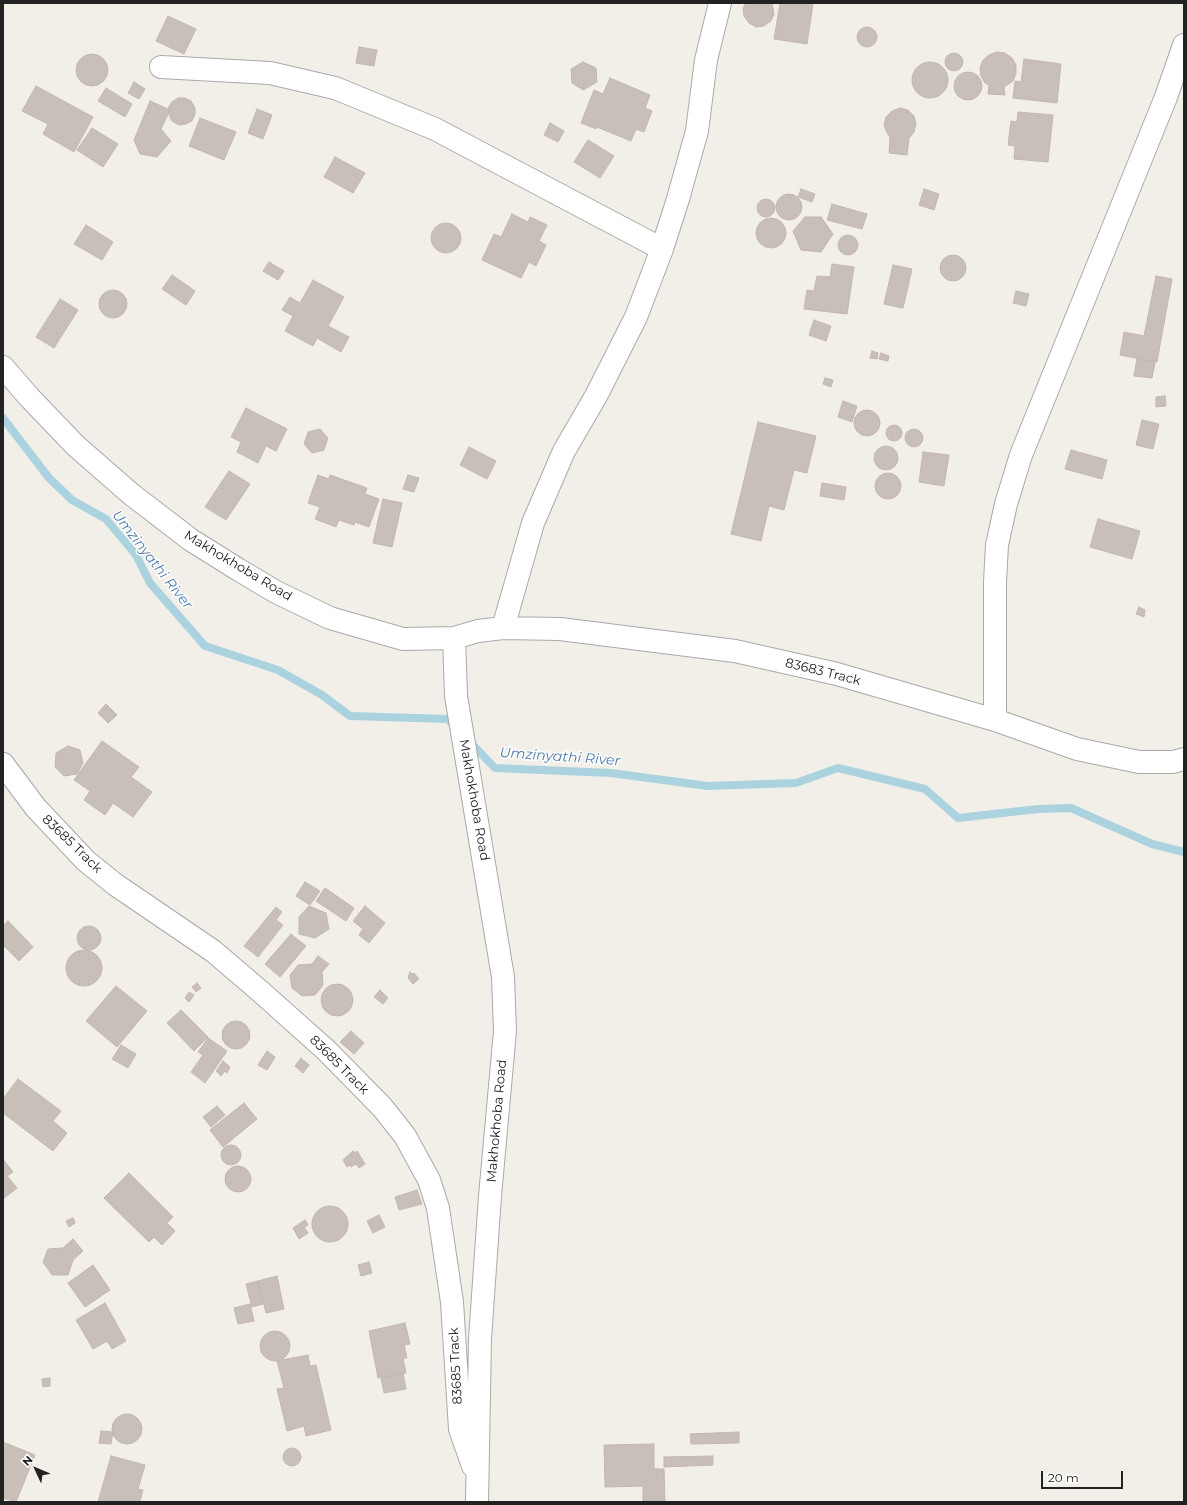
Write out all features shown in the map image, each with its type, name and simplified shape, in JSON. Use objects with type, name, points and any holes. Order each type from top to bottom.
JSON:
[{"type":"street","points":[[503,628],[533,523],[564,451],[596,396],[636,317],[662,249],[697,131],[706,60],[720,3]]},
{"type":"street","points":[[995,720],[995,582],[998,545],[1006,504],[1030,433],[1175,92],[1184,45]]},
{"type":"street","points":[[161,67],[270,74],[335,88],[435,129],[662,249]]},
{"type":"street","name":"Makhokhoba Road","points":[[3,367],[29,397],[76,446],[131,494],[191,540],[239,570],[276,592],[330,618],[403,639],[454,638],[456,696],[476,818],[491,896],[503,977],[505,1031],[490,1196],[480,1339],[477,1502]]},
{"type":"street","name":"83683 Track","points":[[454,638],[478,631],[503,628],[560,629],[735,651],[837,674],[995,720],[1077,749],[1139,762],[1173,762],[1184,759]]},
{"type":"street","name":"83685 Track","points":[[3,764],[36,808],[86,861],[116,885],[213,951],[261,992],[326,1050],[382,1108],[405,1136],[429,1180],[438,1208],[452,1302],[460,1429],[478,1480]]},
{"type":"building","points":[[746,3],[772,3],[774,14],[771,21],[764,26],[756,27],[749,23],[744,16],[743,8]]},
{"type":"building","points":[[780,3],[813,4],[807,44],[774,39]]},
{"type":"building","points":[[168,16],[196,29],[184,54],[156,41]]},
{"type":"building","points":[[867,27],[874,30],[877,37],[874,44],[867,47],[860,44],[857,37],[860,30]]},
{"type":"building","points":[[359,47],[377,50],[374,66],[356,63]]},
{"type":"building","points":[[997,52],[1005,53],[1012,58],[1016,65],[1016,73],[1013,81],[1004,87],[1005,95],[988,94],[989,85],[985,83],[981,76],[980,68],[983,60],[989,55]]},
{"type":"building","points":[[954,53],[960,56],[963,62],[960,68],[954,71],[948,68],[945,62],[948,56]]},
{"type":"building","points":[[92,54],[101,57],[105,61],[108,70],[105,79],[101,83],[92,86],[83,83],[79,79],[76,70],[79,61],[83,57]]},
{"type":"building","points":[[1024,59],[1061,64],[1057,103],[1013,98],[1015,81],[1021,82]]},
{"type":"building","points":[[583,62],[596,68],[597,82],[583,90],[572,83],[571,69]]},
{"type":"building","points":[[930,62],[940,65],[945,70],[948,80],[945,90],[940,95],[930,98],[920,95],[915,90],[912,80],[915,70],[920,65]]},
{"type":"building","points":[[968,72],[978,76],[982,86],[978,96],[968,100],[958,96],[954,86],[958,76]]},
{"type":"building","points":[[610,78],[650,95],[645,108],[652,111],[644,132],[636,129],[631,141],[597,127],[596,129],[581,123],[594,90],[603,94]]},
{"type":"building","points":[[134,82],[145,89],[139,99],[128,93]]},
{"type":"building","points":[[36,86],[93,117],[74,152],[43,134],[48,124],[22,111]]},
{"type":"building","points":[[106,88],[132,104],[125,117],[98,101]]},
{"type":"building","points":[[178,98],[185,98],[191,101],[195,108],[195,114],[192,121],[186,124],[179,125],[172,121],[169,115],[170,109],[168,108],[172,102]]},
{"type":"building","points":[[150,101],[170,110],[161,129],[171,141],[157,157],[140,154],[134,140]]},
{"type":"building","points":[[900,108],[908,110],[914,116],[916,124],[914,132],[909,138],[907,155],[889,153],[890,137],[884,125],[886,117],[892,111]]},
{"type":"building","points":[[257,109],[272,115],[263,139],[248,133]]},
{"type":"building","points":[[1018,112],[1053,115],[1048,162],[1014,159],[1015,146],[1008,145],[1011,121],[1017,122]]},
{"type":"building","points":[[200,118],[236,132],[224,160],[189,146]]},
{"type":"building","points":[[550,123],[564,131],[558,142],[544,135]]},
{"type":"building","points":[[92,128],[118,144],[103,167],[77,150]]},
{"type":"building","points":[[588,140],[614,156],[600,178],[574,162]]},
{"type":"building","points":[[335,157],[365,173],[353,193],[324,177]]},
{"type":"building","points":[[801,189],[815,194],[812,202],[798,197]]},
{"type":"building","points":[[924,189],[939,194],[934,210],[919,205]]},
{"type":"building","points":[[789,194],[798,198],[802,207],[798,216],[789,220],[780,216],[776,207],[780,198]]},
{"type":"building","points":[[766,199],[770,200],[774,204],[774,212],[770,216],[766,217],[762,216],[758,212],[757,208],[758,204],[762,200]]},
{"type":"building","points":[[832,204],[867,214],[862,229],[827,220]]},
{"type":"building","points":[[512,214],[528,222],[530,217],[547,225],[539,241],[546,245],[536,266],[529,262],[521,278],[482,260],[494,234],[501,237]]},
{"type":"building","points":[[805,217],[821,217],[833,234],[821,252],[801,250],[793,231]]},
{"type":"building","points":[[771,218],[782,222],[786,233],[782,244],[771,248],[760,244],[756,233],[760,222]]},
{"type":"building","points":[[446,223],[452,224],[460,232],[460,244],[452,252],[446,253],[440,252],[432,244],[431,238],[432,232],[440,224]]},
{"type":"building","points":[[86,225],[113,242],[102,260],[74,244]]},
{"type":"building","points":[[844,235],[852,235],[858,241],[858,249],[852,255],[844,255],[838,249],[838,241]]},
{"type":"building","points":[[953,255],[962,259],[966,268],[962,277],[953,281],[944,277],[940,268],[944,259]]},
{"type":"building","points":[[269,262],[284,271],[278,280],[263,271]]},
{"type":"building","points":[[832,264],[854,267],[847,314],[804,309],[807,290],[814,291],[817,276],[830,277]]},
{"type":"building","points":[[893,265],[912,269],[903,308],[884,304]]},
{"type":"building","points":[[172,275],[195,291],[186,305],[162,289]]},
{"type":"building","points":[[1156,276],[1172,279],[1157,362],[1120,355],[1124,332],[1144,336]]},
{"type":"building","points":[[313,280],[344,297],[328,326],[349,337],[341,352],[317,338],[313,346],[285,331],[293,316],[282,310],[290,297],[300,303]]},
{"type":"building","points":[[113,290],[119,291],[123,294],[126,298],[126,310],[123,314],[119,317],[113,318],[107,317],[103,314],[100,310],[99,304],[100,298],[103,294],[107,291]]},
{"type":"building","points":[[1016,291],[1029,294],[1026,306],[1013,303]]},
{"type":"building","points":[[60,299],[78,310],[54,348],[36,337]]},
{"type":"building","points":[[814,320],[831,326],[826,341],[809,335]]},
{"type":"building","points":[[872,351],[878,353],[877,359],[870,358]]},
{"type":"building","points":[[881,353],[889,356],[888,361],[879,359]]},
{"type":"building","points":[[1137,359],[1155,362],[1152,378],[1134,376]]},
{"type":"building","points":[[825,378],[833,380],[831,387],[823,384]]},
{"type":"building","points":[[1165,396],[1166,406],[1156,407],[1156,397]]},
{"type":"building","points":[[843,401],[857,406],[852,422],[838,417]]},
{"type":"building","points":[[246,408],[287,429],[276,451],[266,446],[258,463],[237,452],[241,442],[231,437]]},
{"type":"building","points":[[867,410],[876,414],[880,423],[876,432],[867,436],[858,432],[854,423],[858,414]]},
{"type":"building","points":[[1142,420],[1159,424],[1153,449],[1136,445]]},
{"type":"building","points":[[758,422],[816,436],[807,473],[794,470],[784,510],[769,506],[761,541],[731,534]]},
{"type":"building","points":[[891,425],[897,425],[902,430],[900,439],[897,441],[891,441],[886,436],[886,430]]},
{"type":"building","points":[[320,429],[328,438],[324,450],[312,453],[304,444],[308,432]]},
{"type":"building","points":[[914,429],[920,432],[923,438],[920,444],[914,447],[908,444],[905,438],[908,432]]},
{"type":"building","points":[[886,446],[895,449],[898,458],[895,467],[886,470],[877,467],[874,458],[877,449]]},
{"type":"building","points":[[469,447],[496,461],[487,479],[460,465]]},
{"type":"building","points":[[1071,450],[1107,460],[1102,479],[1065,469]]},
{"type":"building","points":[[923,452],[949,455],[944,486],[919,482]]},
{"type":"building","points":[[229,471],[250,484],[226,520],[205,507]]},
{"type":"building","points":[[888,473],[897,477],[901,486],[897,495],[888,499],[879,495],[875,486],[879,477]]},
{"type":"building","points":[[318,475],[329,479],[330,475],[367,488],[365,494],[379,499],[369,527],[355,522],[354,525],[339,520],[336,527],[315,519],[320,507],[308,503]]},
{"type":"building","points":[[408,475],[419,478],[414,492],[403,489]]},
{"type":"building","points":[[822,483],[846,487],[844,500],[820,496]]},
{"type":"building","points":[[383,499],[402,503],[392,547],[373,543]]},
{"type":"building","points":[[1098,519],[1140,531],[1132,559],[1090,547]]},
{"type":"building","points":[[1139,607],[1145,610],[1144,617],[1136,614]]},
{"type":"building","points":[[106,704],[117,715],[108,723],[98,713]]},
{"type":"building","points":[[102,741],[139,767],[131,777],[152,792],[133,817],[113,803],[105,815],[84,800],[90,791],[74,780]]},
{"type":"building","points":[[68,746],[80,750],[83,763],[77,774],[64,776],[55,767],[56,753]]},
{"type":"building","points":[[305,882],[320,891],[310,905],[296,896]]},
{"type":"building","points":[[325,888],[354,908],[346,921],[316,901]]},
{"type":"building","points":[[309,906],[326,913],[329,929],[315,938],[299,934],[299,917]]},
{"type":"building","points":[[365,906],[385,923],[369,943],[359,935],[363,929],[353,921]]},
{"type":"building","points":[[276,907],[282,912],[276,920],[283,925],[258,957],[244,946]]},
{"type":"building","points":[[8,921],[33,947],[19,961],[3,945],[3,926]]},
{"type":"building","points":[[89,926],[94,927],[100,933],[100,943],[94,949],[89,950],[84,949],[78,943],[77,938],[78,933],[84,927]]},
{"type":"building","points":[[291,934],[306,946],[280,977],[265,964]]},
{"type":"building","points":[[84,950],[94,953],[99,958],[102,968],[99,978],[94,983],[84,986],[74,983],[69,978],[66,968],[69,958],[74,953]]},
{"type":"building","points":[[318,956],[329,964],[322,972],[323,985],[315,995],[302,996],[292,988],[290,975],[298,965],[312,964]]},
{"type":"building","points":[[410,972],[412,974],[414,973],[419,979],[413,984],[408,978]]},
{"type":"building","points":[[197,983],[201,988],[196,992],[192,987]]},
{"type":"building","points":[[337,984],[346,987],[350,991],[353,1000],[350,1009],[346,1013],[337,1016],[328,1013],[324,1009],[321,1000],[324,991],[328,987]]},
{"type":"building","points":[[116,986],[147,1011],[117,1047],[86,1021]]},
{"type":"building","points":[[380,990],[388,998],[383,1004],[374,997]]},
{"type":"building","points":[[189,992],[194,995],[189,1002],[185,998]]},
{"type":"building","points":[[181,1010],[208,1037],[194,1051],[167,1023]]},
{"type":"building","points":[[236,1021],[246,1025],[250,1035],[246,1045],[236,1049],[226,1045],[222,1035],[226,1025]]},
{"type":"building","points":[[351,1031],[364,1043],[354,1054],[340,1042]]},
{"type":"building","points":[[208,1038],[227,1051],[205,1083],[191,1072],[203,1055],[198,1052]]},
{"type":"building","points":[[121,1045],[136,1054],[128,1068],[112,1059]]},
{"type":"building","points":[[267,1051],[275,1057],[267,1070],[258,1065]]},
{"type":"building","points":[[301,1058],[309,1065],[303,1073],[295,1066]]},
{"type":"building","points":[[223,1061],[230,1067],[227,1073],[225,1071],[221,1076],[216,1071]]},
{"type":"building","points":[[18,1079],[61,1111],[53,1121],[67,1133],[53,1151],[3,1113],[3,1099]]},
{"type":"building","points":[[244,1103],[257,1119],[223,1147],[210,1130]]},
{"type":"building","points":[[217,1106],[225,1115],[211,1127],[203,1117]]},
{"type":"building","points":[[227,1145],[235,1145],[241,1151],[241,1159],[235,1165],[227,1165],[221,1159],[221,1151]]},
{"type":"building","points":[[353,1151],[354,1153],[357,1151],[365,1164],[359,1168],[356,1164],[351,1167],[350,1165],[347,1167],[343,1160]]},
{"type":"building","points":[[3,1159],[13,1172],[7,1176],[17,1188],[3,1199]]},
{"type":"building","points":[[238,1166],[247,1170],[251,1179],[247,1188],[238,1192],[229,1188],[225,1179],[229,1170]]},
{"type":"building","points":[[129,1173],[173,1217],[167,1223],[175,1231],[162,1245],[154,1237],[149,1242],[104,1198]]},
{"type":"building","points":[[417,1190],[422,1204],[399,1210],[395,1197]]},
{"type":"building","points":[[334,1206],[343,1211],[347,1217],[347,1231],[343,1237],[334,1242],[326,1242],[317,1237],[313,1231],[312,1220],[317,1211],[323,1207]]},
{"type":"building","points":[[379,1215],[385,1227],[373,1233],[367,1221]]},
{"type":"building","points":[[73,1218],[75,1223],[69,1227],[66,1221]]},
{"type":"building","points":[[305,1220],[308,1225],[304,1227],[308,1233],[299,1239],[293,1228]]},
{"type":"building","points":[[73,1239],[83,1251],[73,1260],[68,1275],[52,1275],[43,1262],[48,1249],[63,1248]]},
{"type":"building","points":[[369,1262],[372,1273],[361,1276],[358,1265]]},
{"type":"building","points":[[93,1265],[110,1290],[85,1307],[68,1283]]},
{"type":"building","points":[[277,1276],[284,1309],[266,1313],[258,1281]]},
{"type":"building","points":[[258,1281],[263,1304],[252,1307],[246,1284]]},
{"type":"building","points":[[105,1303],[126,1341],[112,1349],[107,1341],[93,1349],[76,1320]]},
{"type":"building","points":[[250,1304],[254,1321],[238,1324],[234,1308]]},
{"type":"building","points":[[405,1323],[410,1344],[404,1345],[407,1358],[403,1358],[406,1373],[378,1378],[369,1331]]},
{"type":"building","points":[[275,1331],[286,1335],[290,1346],[286,1357],[275,1361],[264,1357],[260,1346],[264,1335]]},
{"type":"building","points":[[308,1355],[310,1366],[316,1365],[331,1430],[306,1436],[304,1426],[287,1431],[277,1389],[284,1388],[277,1361]]},
{"type":"building","points":[[403,1373],[406,1389],[384,1393],[381,1378]]},
{"type":"building","points":[[50,1378],[50,1386],[43,1387],[42,1379]]},
{"type":"building","points":[[127,1414],[133,1415],[141,1423],[141,1435],[133,1443],[127,1444],[121,1443],[113,1435],[112,1429],[113,1423],[121,1415]]},
{"type":"building","points":[[101,1431],[113,1432],[111,1444],[99,1443]]},
{"type":"building","points":[[739,1432],[739,1443],[691,1444],[690,1434]]},
{"type":"building","points":[[3,1442],[35,1455],[16,1502],[3,1498]]},
{"type":"building","points":[[654,1444],[654,1469],[664,1469],[665,1502],[643,1502],[643,1486],[605,1487],[604,1445]]},
{"type":"building","points":[[292,1448],[298,1451],[301,1457],[298,1463],[292,1466],[286,1463],[283,1457],[286,1451]]},
{"type":"building","points":[[111,1456],[145,1465],[138,1489],[143,1490],[140,1502],[98,1502]]},
{"type":"building","points":[[713,1456],[713,1465],[664,1467],[664,1457]]},
{"type":"waterway","name":"Umzinyathi River","points":[[3,418],[49,478],[72,500],[106,519],[136,555],[150,583],[205,646],[278,670],[322,695],[350,716],[448,719],[455,727]]},
{"type":"waterway","name":"Umzinyathi River","points":[[469,741],[495,768],[611,773],[708,786],[796,783],[838,768],[925,789],[958,818],[1038,809],[1071,808],[1152,844],[1184,852]]}]
